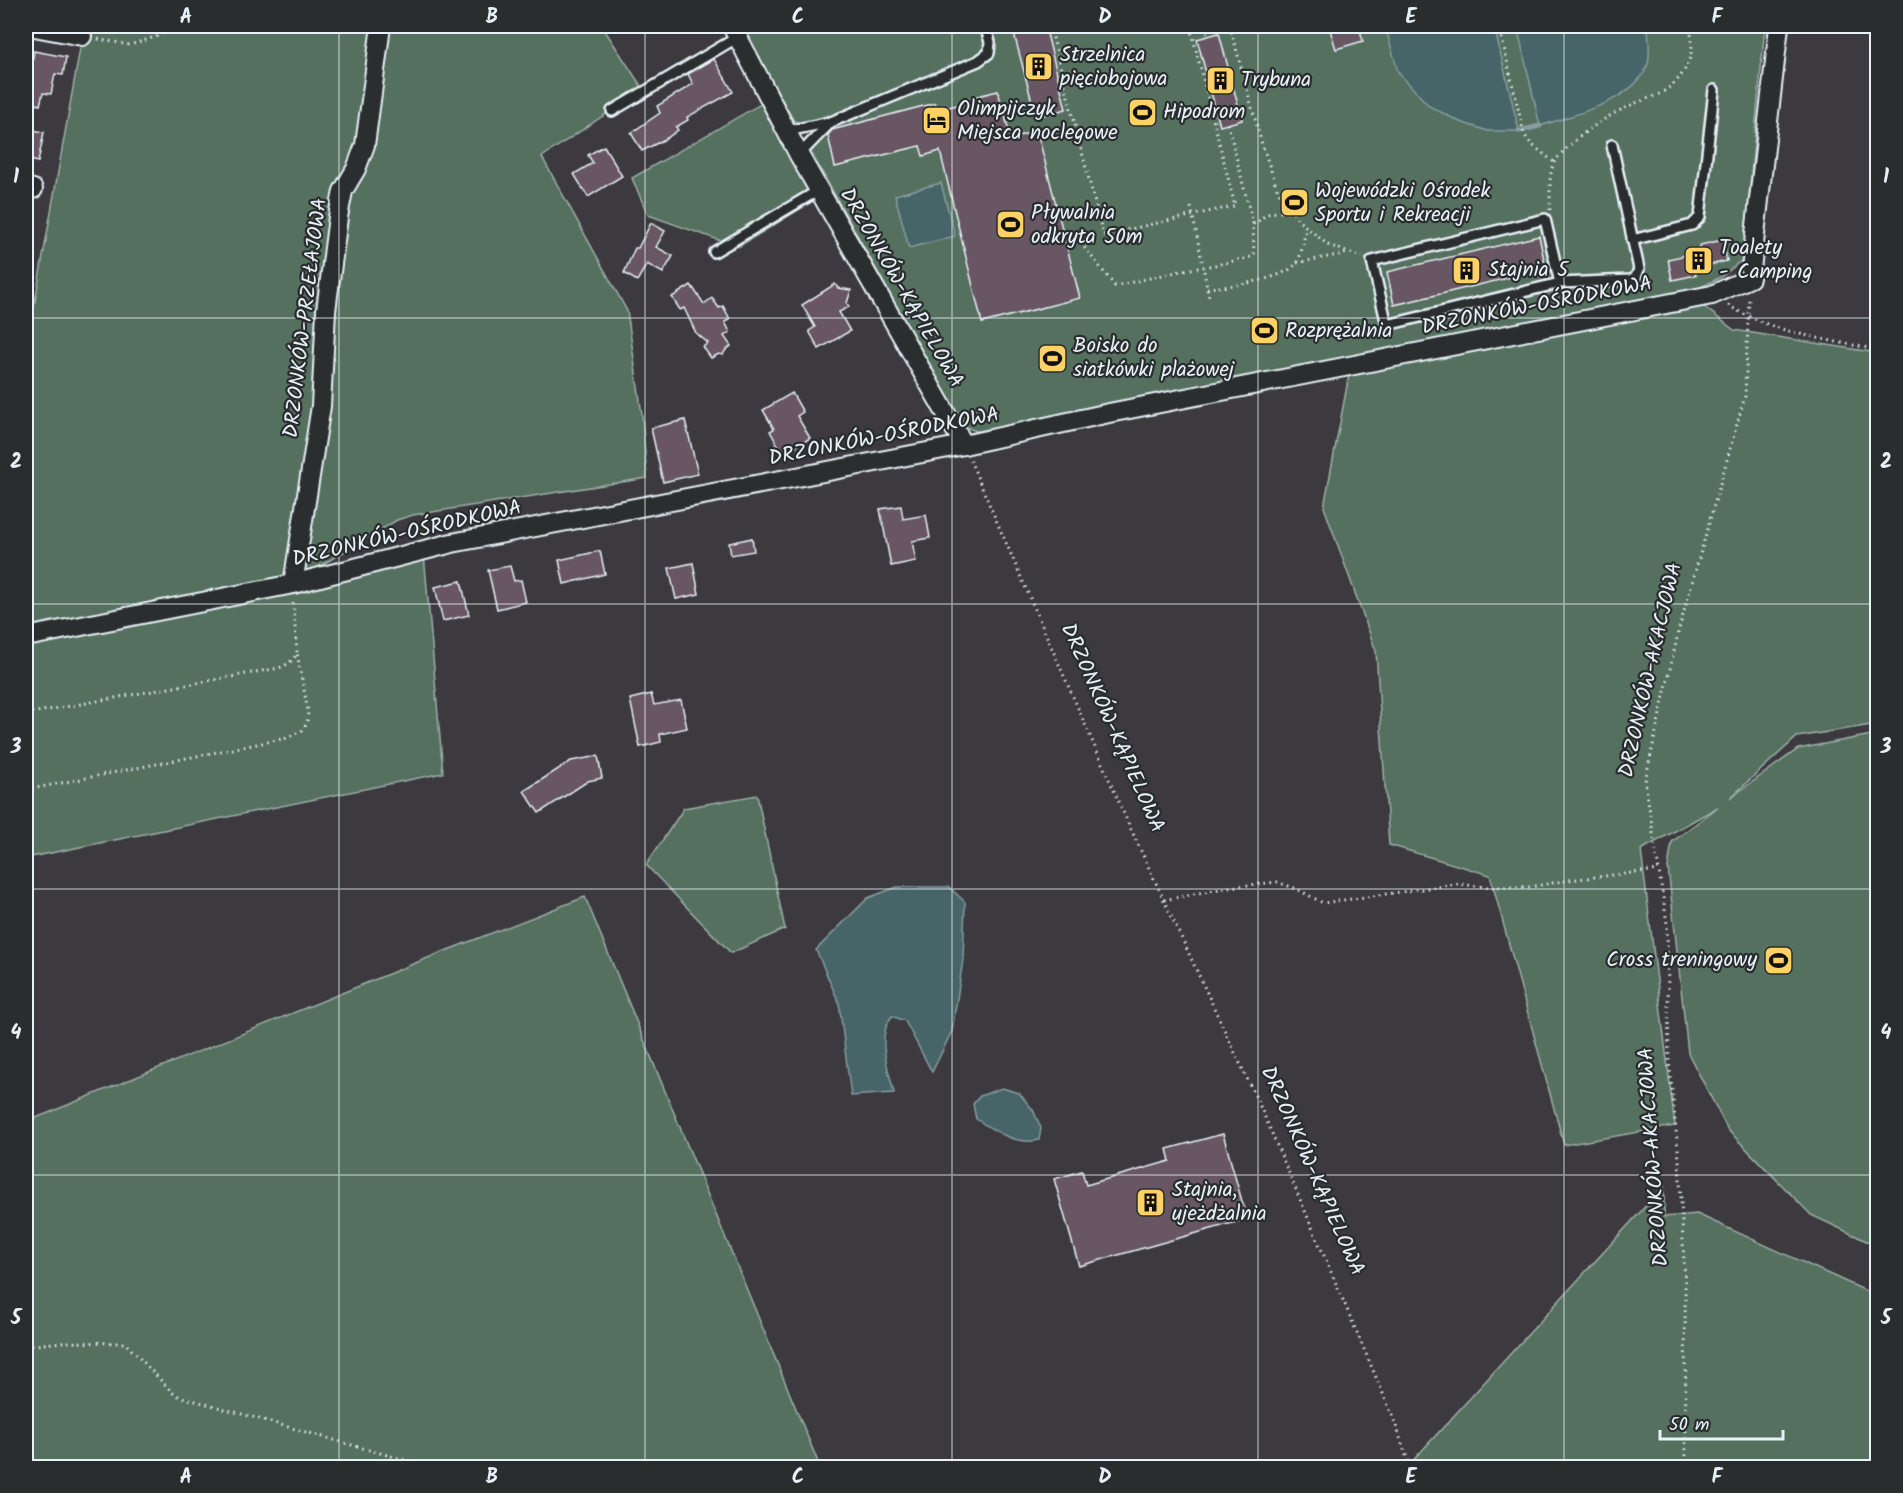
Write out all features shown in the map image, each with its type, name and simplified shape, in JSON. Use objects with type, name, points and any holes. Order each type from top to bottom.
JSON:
[{"type":"street","points":[[29,26],[82,36]]},
{"type":"street","name":"DRZONKÓW-PRZEŁAJOWA","points":[[293,584],[321,406],[326,311],[338,217],[343,191],[356,169],[365,145],[381,26]]},
{"type":"street","name":"DRZONKÓW-OŚRODKOWA","points":[[26,637],[293,584],[452,543],[964,445],[1109,413],[1712,295],[1750,278],[1779,26]]},
{"type":"street","name":"DRZONKÓW-KĄPIELOWA","points":[[735,31],[799,155],[964,445]]},
{"type":"lane","points":[[787,131],[831,122],[978,61],[989,53],[990,42],[985,26]]},
{"type":"lane","points":[[612,111],[735,31]]},
{"type":"lane","points":[[1632,240],[1692,225],[1700,217],[1714,90]]},
{"type":"lane","points":[[799,155],[831,122]]},
{"type":"lane","points":[[1560,283],[1545,219],[1372,261],[1387,325],[1560,283],[1631,280],[1636,277],[1639,269],[1612,145]]},
{"type":"lane","points":[[714,252],[819,190]]},
{"type":"path","points":[[82,36],[130,45],[158,36],[175,26]]},
{"type":"path","points":[[1050,26],[1103,235],[1235,206],[1190,27],[1202,26],[1208,36]]},
{"type":"path","points":[[1230,26],[1261,141],[1278,191],[1293,213],[1328,245],[1372,261]]},
{"type":"path","points":[[1499,26],[1524,134],[1531,144],[1554,162]]},
{"type":"path","points":[[1545,219],[1551,209],[1550,183],[1554,162],[1594,127],[1623,108],[1660,93],[1682,76],[1692,56],[1692,34],[1689,26]]},
{"type":"path","points":[[1077,238],[1115,286],[1251,257],[1254,254],[1253,224],[1228,124]]},
{"type":"path","points":[[1191,207],[1202,261]]},
{"type":"path","points":[[1253,224],[1264,215],[1277,212],[1293,213]]},
{"type":"path","points":[[1297,263],[1307,227]]},
{"type":"path","points":[[1207,288],[1226,287],[1270,277],[1286,271],[1297,263],[1350,253]]},
{"type":"path","points":[[1204,271],[1209,298]]},
{"type":"path","name":"DRZONKÓW-AKACJOWA","points":[[1686,1467],[1685,1283],[1679,1159],[1669,1060],[1667,923],[1645,781],[1679,628],[1745,396],[1749,318],[1782,330],[1878,350]]},
{"type":"path","name":"DRZONKÓW-KĄPIELOWA","points":[[964,445],[1124,813],[1264,1115],[1393,1417],[1411,1467]]},
{"type":"path","points":[[26,790],[287,738],[297,734],[307,723],[308,711],[297,652],[293,584]]},
{"type":"path","points":[[26,714],[279,668],[294,659],[297,652]]},
{"type":"path","points":[[1164,900],[1229,887],[1277,882],[1297,889],[1323,903],[1457,884],[1486,887],[1530,887],[1568,880],[1659,870]]},
{"type":"path","points":[[26,1346],[62,1342],[125,1343],[175,1395],[433,1467]]},
{"type":"path","points":[[1405,1467],[1408,1461]]},
{"type":"green space","points":[[84,26],[602,26],[643,89],[542,157],[627,311],[642,415],[647,478],[413,515],[397,520],[283,588],[424,554],[443,773],[26,858],[26,352]]},
{"type":"green space","name":"Wojewódzki Ośrodek Sportu i Rekreacji","points":[[741,26],[1765,26],[1743,259],[1721,277],[1697,289],[979,432],[968,428],[960,420],[811,152],[831,122],[828,115],[807,122],[794,121]]},
{"type":"green space","points":[[771,98],[823,195],[738,247],[648,215],[632,178]]},
{"type":"green space","points":[[1702,305],[1734,330],[1877,353],[1877,724],[1797,737],[1730,798],[1798,749],[1877,734],[1877,1246],[1811,1215],[1728,1130],[1688,1053],[1668,867],[1672,842],[1718,807],[1641,850],[1675,1126],[1564,1145],[1490,875],[1389,845],[1376,651],[1324,507],[1350,370]]},
{"type":"green space","points":[[757,795],[785,929],[731,953],[646,865],[684,808]]},
{"type":"green space","points":[[585,897],[820,1467],[26,1467],[26,1122],[440,953]]},
{"type":"green space","points":[[1664,1186],[1664,1217],[1697,1214],[1877,1296],[1877,1467],[1407,1467]]},
{"type":"water","points":[[1385,26],[1494,26],[1519,131],[1488,131],[1460,122],[1429,106],[1398,72]]},
{"type":"water","points":[[1517,26],[1648,26],[1648,63],[1642,76],[1618,97],[1586,111],[1540,126]]},
{"type":"water","points":[[941,183],[955,236],[909,248],[895,195]]},
{"type":"water","points":[[897,887],[949,887],[965,902],[963,960],[952,1031],[932,1072],[905,1021],[892,1016],[884,1034],[884,1044],[894,1093],[851,1096],[839,1003],[816,950],[868,898]]},
{"type":"water","points":[[1002,1088],[1019,1093],[1033,1110],[1041,1128],[1039,1140],[1015,1139],[976,1119],[973,1104],[980,1096]]},
{"type":"building","name":"Strzelnica pięciobojowa","points":[[1012,26],[1045,26],[1066,109],[1036,117]]},
{"type":"building","points":[[1329,26],[1359,26],[1363,41],[1336,49]]},
{"type":"building","name":"Trybuna","points":[[1219,33],[1242,120],[1220,126],[1197,39]]},
{"type":"building","points":[[34,51],[66,57],[63,75],[55,74],[51,94],[43,93],[40,105],[26,102]]},
{"type":"building","points":[[714,59],[733,92],[687,117],[688,120],[676,127],[678,130],[642,151],[631,133],[660,113],[657,106],[693,84],[688,74]]},
{"type":"building","name":"Pływalnia odkryta 50m","points":[[998,91],[1011,138],[1037,131],[1080,298],[982,323],[940,151],[923,156],[920,146],[835,167],[828,135],[832,130],[935,103],[937,110],[965,103],[965,99]]},
{"type":"building","points":[[26,129],[44,132],[38,162],[26,159]]},
{"type":"building","points":[[604,146],[622,176],[588,197],[574,174],[593,163],[588,155]]},
{"type":"building","points":[[651,223],[665,231],[656,247],[673,256],[663,273],[647,264],[637,281],[624,273],[635,248],[638,248]]},
{"type":"building","name":"Stajnia 5","points":[[1539,236],[1546,269],[1394,305],[1387,272]]},
{"type":"building","name":"Toalety - Camping","points":[[1723,240],[1727,261],[1705,266],[1705,270],[1695,272],[1696,275],[1672,280],[1668,259],[1691,254],[1690,251],[1700,248],[1700,245]]},
{"type":"building","points":[[835,284],[838,288],[851,290],[847,303],[849,307],[839,312],[850,331],[819,349],[809,331],[815,327],[802,305]]},
{"type":"building","points":[[691,285],[704,304],[712,298],[719,308],[723,306],[730,319],[725,322],[730,332],[724,336],[731,346],[723,355],[719,354],[711,358],[703,347],[708,343],[696,333],[684,308],[680,310],[672,297]]},
{"type":"building","points":[[792,393],[803,412],[797,416],[810,438],[791,450],[789,446],[781,451],[770,431],[774,429],[763,410]]},
{"type":"building","points":[[685,420],[698,474],[663,482],[651,428]]},
{"type":"building","points":[[901,506],[903,519],[926,515],[930,538],[912,541],[916,561],[891,566],[880,509]]},
{"type":"building","points":[[752,538],[754,551],[731,555],[729,543]]},
{"type":"building","points":[[600,551],[605,574],[564,584],[559,560]]},
{"type":"building","points":[[693,563],[699,594],[676,599],[669,568]]},
{"type":"building","points":[[510,566],[514,581],[521,580],[526,602],[497,609],[488,570]]},
{"type":"building","points":[[461,581],[469,615],[443,621],[435,587]]},
{"type":"building","points":[[651,694],[654,705],[681,700],[687,728],[660,734],[661,742],[640,747],[630,699]]},
{"type":"building","points":[[598,756],[602,778],[588,781],[539,813],[524,791],[571,761]]},
{"type":"building","name":"Stajnia, ujeżdżalnia","points":[[1223,1134],[1247,1219],[1079,1266],[1054,1179],[1082,1171],[1086,1185],[1170,1161],[1167,1149]]},
{"type":"waterway","points":[[1519,131],[1540,126]]},
{"type":"place","name":"Strzelnica pięciobojowa","points":[[1039,67]]},
{"type":"place","name":"Trybuna","points":[[1220,80]]},
{"type":"place","name":"Hipodrom","points":[[1142,112]]},
{"type":"place","name":"Olimpijczyk Miejsca noclegowe","points":[[936,121]]},
{"type":"place","name":"Wojewódzki Ośrodek Sportu i Rekreacji","points":[[1294,203]]},
{"type":"place","name":"Pływalnia odkryta 50m","points":[[1010,225]]},
{"type":"place","name":"Toalety - Camping","points":[[1698,260]]},
{"type":"place","name":"Stajnia 5","points":[[1467,270]]},
{"type":"place","name":"Rozprężalnia","points":[[1264,331]]},
{"type":"place","name":"Boisko do siatkówki plażowej","points":[[1052,358]]},
{"type":"place","name":"Cross treningowy","points":[[1778,960]]},
{"type":"place","name":"Stajnia, ujeżdżalnia","points":[[1151,1202]]}]
